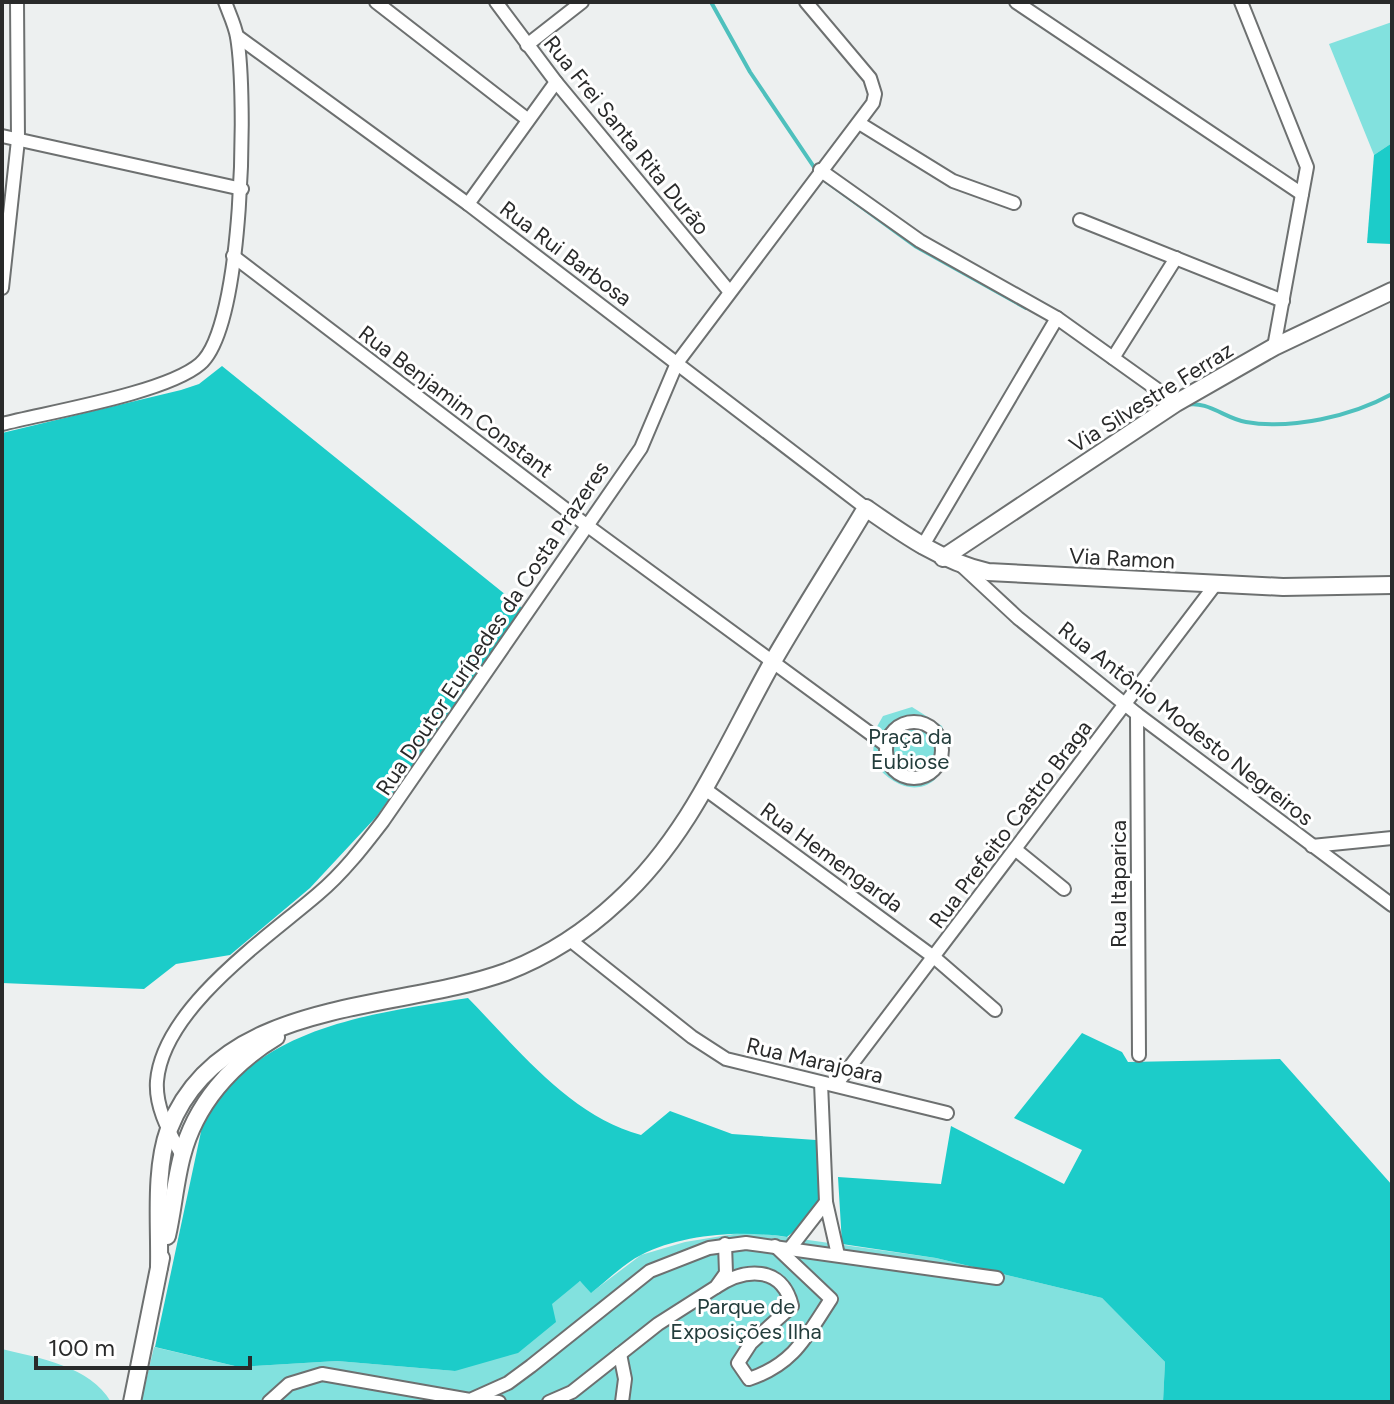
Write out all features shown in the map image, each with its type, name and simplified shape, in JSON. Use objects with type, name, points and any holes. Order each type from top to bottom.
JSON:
[{"type":"main road","name":"Via Silvestre Ferraz","points":[[943,558],[1176,403],[1274,347],[1392,291]]},
{"type":"main road","name":"Via Ramon","points":[[866,508],[922,547],[962,566],[1025,575],[1215,585],[1387,588]]},
{"type":"main road","points":[[159,1267],[163,1160],[168,1131],[187,1098],[226,1056],[258,1035],[327,1012],[483,979],[535,959],[570,940],[622,898],[643,875],[705,789],[772,663],[866,508]]},
{"type":"main road","points":[[132,1402],[182,1156],[204,1104],[252,1051],[301,1022]]},
{"type":"street","points":[[2,288],[18,140],[17,2]]},
{"type":"street","points":[[2,424],[171,382],[199,365],[216,344],[242,189],[237,36],[225,2]]},
{"type":"street","points":[[376,2],[527,119]]},
{"type":"street","name":"Rua Frei Santa Rita Durão","points":[[496,2],[556,82],[729,291]]},
{"type":"street","points":[[527,45],[582,2]]},
{"type":"street","name":"Rua Doutor Eurípedes da Costa Prazeres","points":[[182,1156],[168,1131],[157,1083],[169,1044],[186,1018],[230,967],[318,894],[363,848],[438,745],[585,524],[641,448],[677,363],[873,103],[875,94],[870,78],[806,2]]},
{"type":"street","points":[[1016,2],[1302,194]]},
{"type":"street","points":[[1241,2],[1305,157],[1302,194],[1274,347]]},
{"type":"street","name":"Rua Rui Barbosa","points":[[237,36],[468,204],[866,508]]},
{"type":"street","points":[[468,204],[556,82]]},
{"type":"street","points":[[859,123],[953,181],[1014,203]]},
{"type":"street","points":[[2,136],[242,189]]},
{"type":"street","points":[[820,170],[920,241],[1057,318],[1176,403]]},
{"type":"street","points":[[1080,220],[1283,301]]},
{"type":"street","name":"Rua Benjamim Constant","points":[[233,256],[585,524],[886,745]]},
{"type":"street","points":[[1113,358],[1176,258]]},
{"type":"street","points":[[922,547],[1057,318]]},
{"type":"street","name":"Rua Antônio Modesto Negreiros","points":[[962,566],[1018,618],[1137,714],[1392,905]]},
{"type":"street","name":"Rua Prefeito Castro Braga","points":[[836,1085],[1215,585]]},
{"type":"street","name":"Rua Itaparica","points":[[1137,714],[1139,1055]]},
{"type":"street","points":[[919,722],[932,728],[941,740],[942,754],[936,768],[924,776],[910,777],[896,771],[888,759],[886,745],[892,731],[904,723],[919,722]]},
{"type":"street","name":"Rua Hemengarda","points":[[705,789],[935,958],[995,1010]]},
{"type":"street","points":[[1312,846],[1392,838]]},
{"type":"street","points":[[1016,850],[1064,889]]},
{"type":"street","name":"Rua Marajoara","points":[[570,940],[712,1052],[750,1066],[947,1113]]},
{"type":"street","points":[[821,1083],[826,1202],[838,1255]]},
{"type":"street","points":[[791,1247],[826,1202]]},
{"type":"street","points":[[470,1400],[508,1383],[650,1271],[669,1261],[725,1244],[791,1247],[997,1278]]},
{"type":"street","points":[[716,1287],[726,1273],[725,1244]]},
{"type":"street","points":[[549,1402],[572,1392],[620,1354],[736,1274],[771,1276],[785,1289],[792,1306],[751,1343],[738,1363],[749,1379],[773,1371],[801,1347],[831,1299],[775,1246]]},
{"type":"street","points":[[620,1354],[625,1379],[622,1402]]},
{"type":"street","points":[[269,1402],[289,1384],[322,1374],[470,1400],[499,1402]]},
{"type":"green space","points":[[1392,22],[1392,143],[1374,155],[1329,44]]},
{"type":"green space","name":"Praça da Eubiose","points":[[912,707],[942,726],[946,746],[945,763],[938,776],[928,784],[916,787],[902,785],[887,776],[873,761],[874,732],[883,716]]},
{"type":"green space","name":"Parque de Exposições Ilha","points":[[759,1233],[936,1258],[1102,1298],[1165,1362],[1163,1402],[141,1402],[154,1347],[239,1367],[337,1361],[455,1371],[580,1281],[592,1292],[641,1255],[685,1242]]},
{"type":"green space","points":[[2,1349],[47,1360],[77,1372],[102,1390],[111,1402],[2,1402]]},
{"type":"shaded area","points":[[1392,143],[1392,244],[1367,243],[1374,155]]},
{"type":"shaded area","points":[[222,366],[522,608],[377,816],[310,888],[230,955],[176,964],[144,989],[2,983],[2,433],[181,390],[199,384]]},
{"type":"shaded area","points":[[468,998],[546,1078],[591,1113],[615,1126],[641,1135],[670,1111],[732,1134],[816,1140],[822,1201],[807,1220],[787,1237],[732,1234],[693,1238],[641,1255],[591,1293],[580,1281],[552,1304],[556,1322],[518,1353],[455,1371],[337,1361],[239,1367],[155,1347],[202,1127],[223,1093],[250,1067],[281,1046],[316,1031],[353,1019]]},
{"type":"shaded area","points":[[1082,1033],[1122,1052],[1128,1062],[1280,1059],[1392,1185],[1392,1402],[1163,1402],[1165,1362],[1102,1298],[936,1258],[842,1244],[838,1177],[941,1184],[951,1126],[1064,1184],[1082,1150],[1014,1118]]},
{"type":"waterway","points":[[711,2],[750,72],[816,170]]},
{"type":"waterway","points":[[820,177],[915,246],[1026,308]]},
{"type":"waterway","points":[[1186,405],[1209,407],[1246,422],[1283,424],[1340,415],[1392,394]]}]
